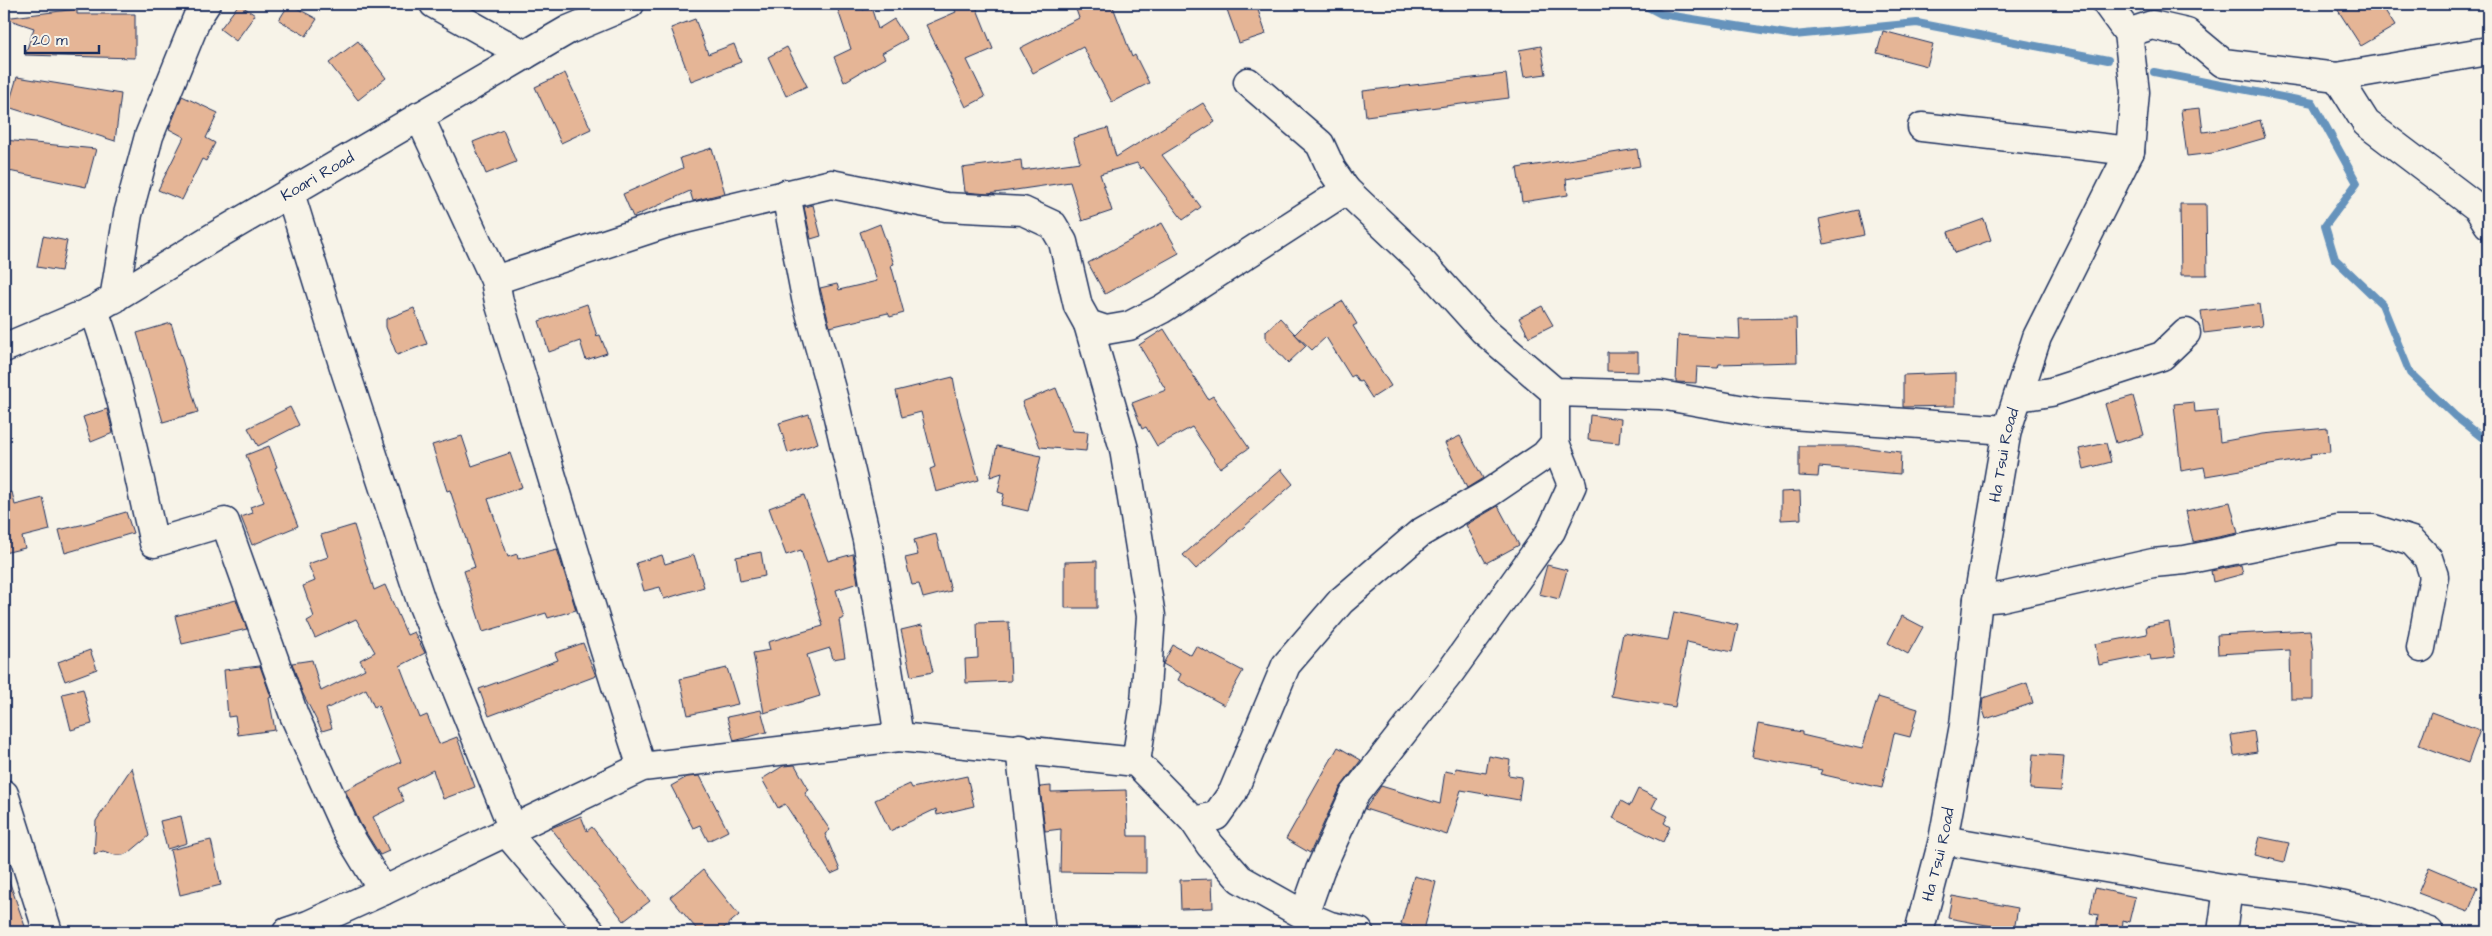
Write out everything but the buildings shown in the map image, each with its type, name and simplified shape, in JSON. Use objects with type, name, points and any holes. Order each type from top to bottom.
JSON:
[{"type":"street","points":[[206,4],[197,18],[149,136],[104,304],[106,344],[125,416],[154,543],[226,522],[294,715],[346,830],[383,891]]},
{"type":"street","points":[[434,4],[525,55]]},
{"type":"street","name":"Koari Road","points":[[4,348],[104,304],[212,238],[568,30],[630,4]]},
{"type":"street","name":"Ha Tsui Road","points":[[1919,932],[1943,840],[1964,724],[1978,599],[2007,430],[2037,337],[2130,151],[2135,92],[2128,33],[2112,5]]},
{"type":"street","points":[[2128,33],[2152,25],[2187,33],[2223,63],[2337,77],[2488,51]]},
{"type":"street","points":[[2337,77],[2366,123],[2478,208],[2488,224]]},
{"type":"street","points":[[1248,82],[1320,144],[1332,170],[1346,190],[1420,260],[1483,330],[1555,392],[1661,395],[1761,413],[2007,430]]},
{"type":"street","points":[[419,116],[495,280],[499,302],[603,649],[642,767]]},
{"type":"street","points":[[1922,127],[2130,151]]},
{"type":"street","points":[[495,280],[668,223],[831,184],[946,207],[1023,211],[1053,225],[1063,242],[1078,306],[1088,324],[1124,449],[1151,616],[1144,703],[1136,762]]},
{"type":"street","points":[[1088,324],[1106,330],[1129,326],[1162,308],[1346,190]]},
{"type":"street","points":[[290,194],[344,368],[421,601],[510,831],[591,932]]},
{"type":"street","points":[[786,194],[806,298],[834,400],[867,540],[899,737]]},
{"type":"street","points":[[2018,397],[2051,392],[2162,356],[2186,334]]},
{"type":"street","points":[[1304,915],[1320,870],[1354,795],[1451,672],[1551,531],[1572,485],[1555,443],[1555,392]]},
{"type":"street","points":[[1194,821],[1216,816],[1233,792],[1286,665],[1341,601],[1420,533],[1489,493],[1545,455],[1555,443]]},
{"type":"street","points":[[1978,599],[2002,597],[2153,563],[2185,560],[2338,529],[2374,529],[2412,541],[2428,558],[2434,576],[2421,648]]},
{"type":"street","points":[[303,930],[642,767],[899,737],[1020,748],[1136,762],[1194,821],[1210,845],[1240,879],[1304,915],[1330,926],[1359,932]]},
{"type":"street","points":[[1020,748],[1041,932]]},
{"type":"street","points":[[4,794],[48,932]]},
{"type":"street","points":[[1943,840],[2228,888],[2303,898],[2375,912],[2429,932]]},
{"type":"street","points":[[2222,932],[2228,888]]},
{"type":"waterway","points":[[1642,4],[1661,14],[1794,35],[1917,23],[2108,60]]},
{"type":"waterway","points":[[2154,72],[2313,103],[2357,183],[2325,226],[2335,259],[2382,304],[2410,373],[2455,416],[2488,442]]}]
